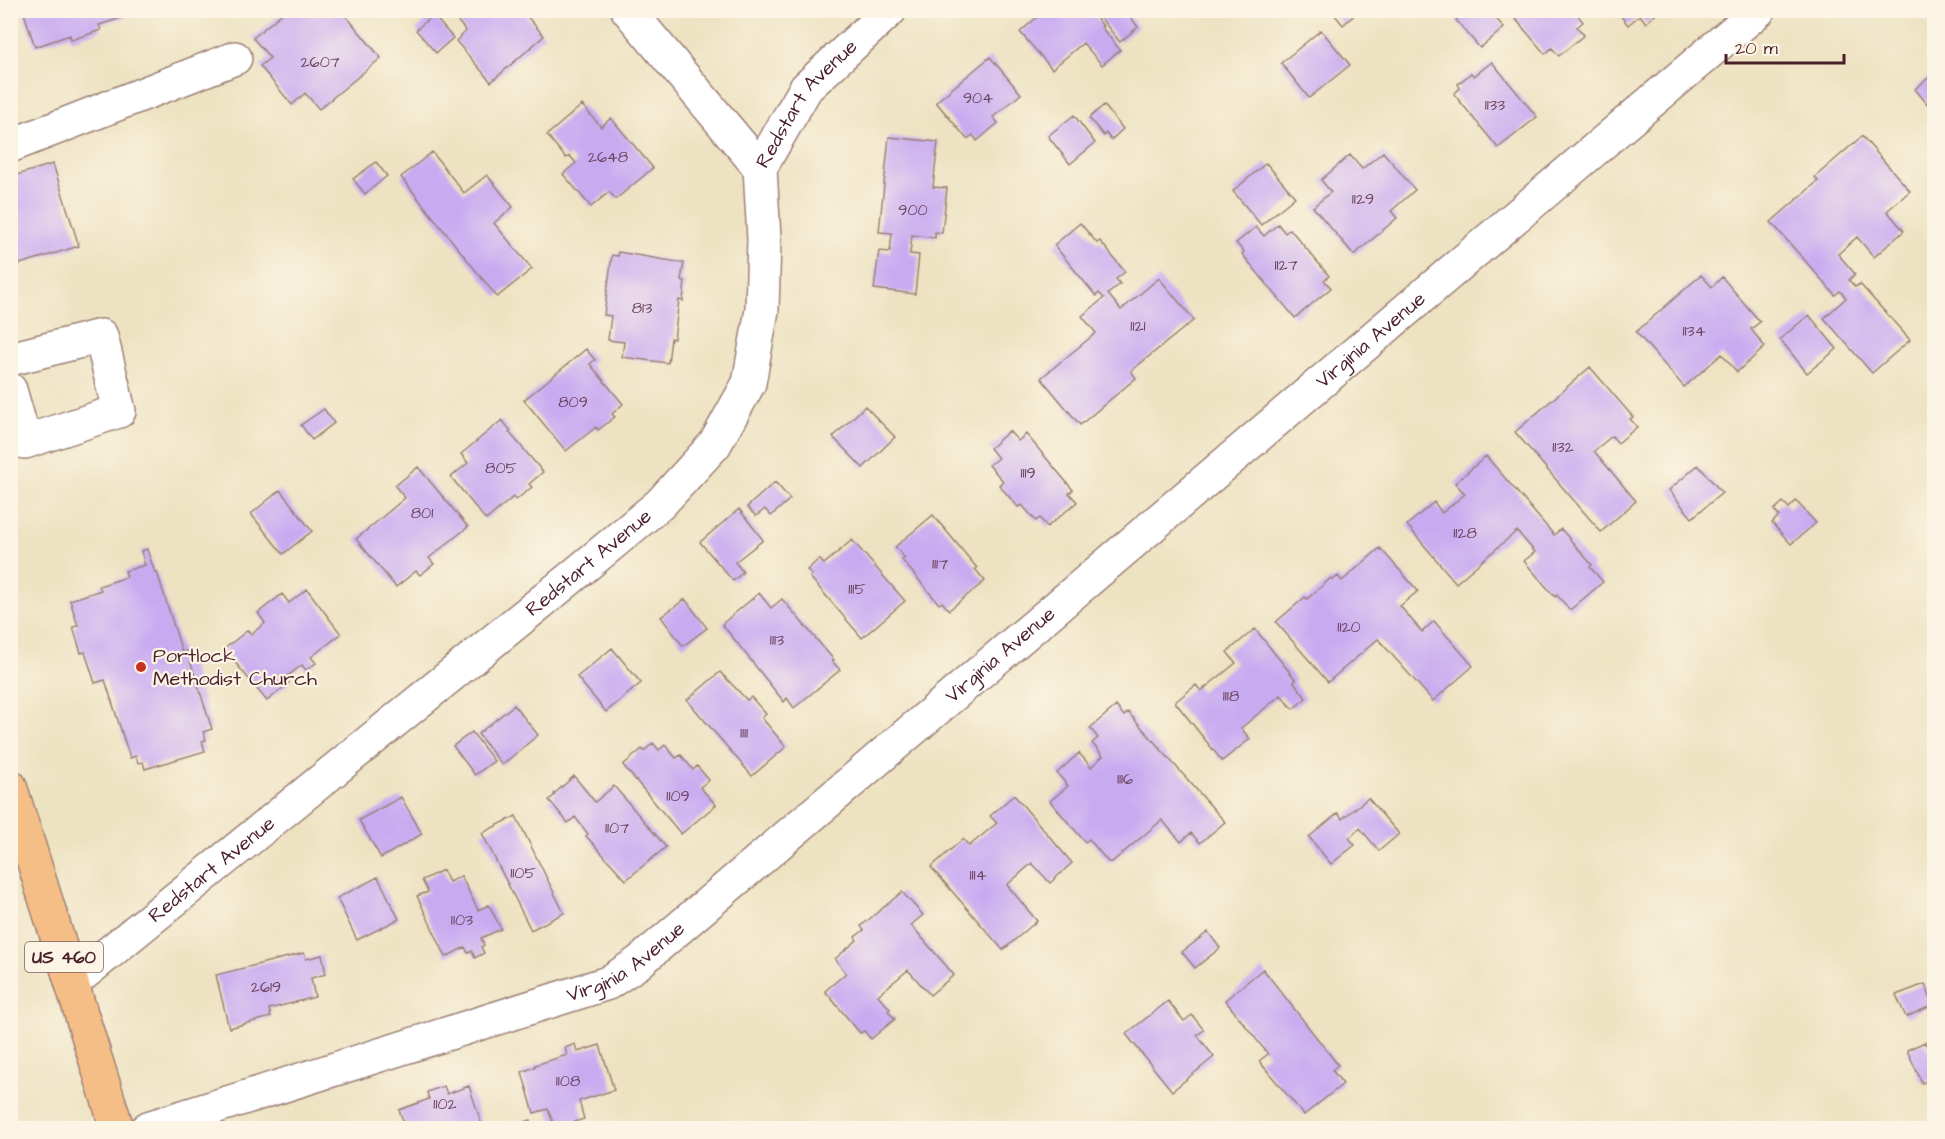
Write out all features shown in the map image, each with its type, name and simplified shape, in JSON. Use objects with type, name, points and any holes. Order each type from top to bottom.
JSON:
[{"type":"main road","name":"US 460","points":[[12,795],[117,1128]]},
{"type":"street","points":[[628,10],[760,168]]},
{"type":"street","name":"Redstart Avenue","points":[[72,983],[660,504],[715,444],[749,383],[762,310],[764,239],[760,168],[806,88],[890,10]]},
{"type":"street","name":"Virginia Avenue","points":[[148,1128],[608,983],[638,963],[1759,10]]},
{"type":"street","points":[[10,146],[235,58]]},
{"type":"street","points":[[10,359],[101,336],[119,411],[25,442],[10,390]]},
{"type":"building","points":[[23,10],[143,11],[99,25],[101,30],[71,40],[70,35],[35,47]]},
{"type":"building","points":[[195,10],[209,10],[198,16]]},
{"type":"building","points":[[286,10],[341,10],[381,58],[319,109],[305,93],[292,105],[260,66],[270,58],[253,38]]},
{"type":"building","points":[[467,10],[532,10],[526,15],[544,36],[491,82],[456,41],[466,31],[456,19]]},
{"type":"building","points":[[1045,10],[1090,10],[1120,50],[1102,65],[1083,43],[1052,69],[1020,32]]},
{"type":"building","points":[[1094,10],[1125,10],[1138,27],[1120,42]]},
{"type":"building","points":[[1331,10],[1360,10],[1343,25]]},
{"type":"building","points":[[1468,10],[1489,10],[1504,28],[1480,48],[1456,20]]},
{"type":"building","points":[[1508,10],[1574,10],[1583,22],[1577,27],[1584,35],[1559,56],[1552,48],[1545,54]]},
{"type":"building","points":[[1616,10],[1661,10],[1646,23],[1640,15],[1628,25]]},
{"type":"building","points":[[433,15],[453,38],[436,53],[416,30]]},
{"type":"building","points":[[1321,30],[1350,65],[1309,98],[1281,63]]},
{"type":"building","points":[[990,57],[1021,94],[993,117],[998,123],[977,141],[973,135],[967,139],[936,102]]},
{"type":"building","points":[[1492,62],[1537,117],[1498,148],[1454,94],[1460,88],[1458,84],[1471,73],[1474,76]]},
{"type":"building","points":[[1934,73],[1934,112],[1915,89]]},
{"type":"building","points":[[582,105],[601,127],[611,118],[653,168],[616,199],[609,192],[591,207],[563,174],[576,163],[570,156],[566,158],[547,135]]},
{"type":"building","points":[[1104,105],[1123,129],[1111,140],[1106,133],[1104,136],[1089,118]]},
{"type":"building","points":[[1074,115],[1095,143],[1070,164],[1048,136]]},
{"type":"building","points":[[1862,136],[1910,191],[1887,211],[1904,231],[1874,257],[1857,237],[1838,254],[1855,274],[1849,280],[1855,287],[1860,284],[1910,340],[1872,373],[1824,318],[1846,298],[1840,291],[1835,295],[1771,222],[1818,181],[1815,177]]},
{"type":"building","points":[[889,137],[938,142],[933,187],[947,188],[942,233],[935,232],[935,238],[912,235],[910,254],[919,255],[915,294],[874,289],[879,251],[890,252],[892,233],[879,232]]},
{"type":"building","points":[[432,152],[464,193],[487,175],[513,207],[494,223],[532,269],[497,297],[401,177]]},
{"type":"building","points":[[1383,152],[1415,190],[1391,211],[1397,218],[1354,255],[1313,207],[1331,192],[1321,180],[1350,155],[1362,169]]},
{"type":"building","points":[[376,162],[387,176],[365,194],[353,179]]},
{"type":"building","points":[[1266,163],[1295,197],[1261,225],[1233,191]]},
{"type":"building","points":[[53,164],[79,246],[10,267],[10,177]]},
{"type":"building","points":[[1080,223],[1097,243],[1100,241],[1125,272],[1116,279],[1120,284],[1108,294],[1121,310],[1159,278],[1194,320],[1131,371],[1136,378],[1080,425],[1041,378],[1096,333],[1082,316],[1104,298],[1099,293],[1096,296],[1054,245]]},
{"type":"building","points":[[1278,224],[1285,233],[1290,229],[1329,276],[1324,280],[1331,288],[1295,318],[1242,254],[1244,252],[1236,243],[1256,227],[1264,236]]},
{"type":"building","points":[[618,252],[684,263],[681,280],[685,281],[683,301],[679,300],[668,363],[622,357],[624,342],[608,340],[611,316],[604,315],[612,255],[618,256]]},
{"type":"building","points":[[1701,275],[1712,287],[1722,277],[1760,322],[1751,329],[1765,347],[1737,372],[1722,354],[1684,387],[1636,332]]},
{"type":"building","points":[[1809,315],[1837,349],[1807,373],[1780,339]]},
{"type":"building","points":[[586,349],[595,360],[590,364],[623,404],[612,414],[615,417],[598,430],[596,427],[566,451],[524,400]]},
{"type":"building","points":[[1590,367],[1633,417],[1630,419],[1637,427],[1618,443],[1612,436],[1594,451],[1636,501],[1601,532],[1515,432]]},
{"type":"building","points":[[865,406],[895,437],[863,468],[833,437]]},
{"type":"building","points":[[324,409],[334,423],[312,440],[301,425]]},
{"type":"building","points":[[502,420],[511,431],[509,432],[543,472],[529,484],[532,487],[516,500],[513,497],[486,520],[451,477],[468,463],[461,454]]},
{"type":"building","points":[[1009,431],[1018,441],[1026,434],[1073,490],[1069,493],[1077,502],[1047,527],[1040,518],[1036,521],[1022,505],[1018,507],[999,485],[1003,481],[989,465],[998,458],[990,448]]},
{"type":"building","points":[[1486,456],[1554,535],[1561,529],[1592,565],[1590,567],[1603,582],[1570,610],[1557,595],[1555,597],[1524,561],[1535,552],[1517,531],[1456,583],[1407,525],[1434,502],[1442,513],[1465,494],[1455,483]]},
{"type":"building","points":[[1698,465],[1722,493],[1692,518],[1669,490]]},
{"type":"building","points":[[418,467],[468,527],[429,558],[434,564],[420,575],[416,571],[396,587],[356,539],[405,498],[395,486]]},
{"type":"building","points":[[775,482],[790,499],[771,516],[765,509],[756,516],[747,507]]},
{"type":"building","points":[[280,490],[312,531],[283,554],[251,514]]},
{"type":"building","points":[[1796,501],[1816,523],[1791,544],[1772,523],[1779,516],[1774,510],[1783,502],[1789,508]]},
{"type":"building","points":[[739,509],[763,540],[735,562],[743,572],[733,581],[700,542]]},
{"type":"building","points":[[933,515],[985,581],[949,610],[942,602],[939,604],[902,560],[905,558],[895,547]]},
{"type":"building","points":[[852,540],[905,601],[862,638],[810,577],[812,575],[807,570],[819,559],[824,564]]},
{"type":"building","points":[[1380,548],[1418,591],[1400,606],[1422,632],[1434,621],[1473,666],[1433,701],[1378,639],[1328,682],[1276,622],[1331,578],[1333,580],[1338,576],[1342,581]]},
{"type":"building","name":"Portlock Methodist Church","points":[[147,549],[155,573],[157,572],[182,652],[187,651],[212,729],[203,732],[206,740],[202,741],[205,751],[145,769],[143,762],[138,763],[136,756],[130,758],[105,680],[95,683],[85,652],[81,653],[73,627],[78,626],[70,600],[101,590],[99,586],[127,577],[125,571],[145,565],[141,551]]},
{"type":"building","points":[[307,589],[341,634],[311,657],[316,663],[306,670],[302,665],[285,678],[289,683],[267,701],[224,649],[248,630],[251,634],[265,623],[258,613],[282,594],[289,603]]},
{"type":"building","points":[[759,593],[771,608],[782,599],[840,670],[794,708],[787,698],[784,702],[722,624]]},
{"type":"building","points":[[685,599],[707,628],[683,646],[661,617]]},
{"type":"building","points":[[1255,629],[1296,680],[1294,682],[1306,698],[1293,709],[1281,695],[1241,728],[1250,739],[1222,761],[1175,702],[1196,685],[1201,691],[1236,663],[1227,652]]},
{"type":"building","points":[[612,648],[641,683],[606,712],[577,677]]},
{"type":"building","points":[[720,672],[747,700],[751,697],[766,714],[762,718],[786,747],[752,776],[687,700]]},
{"type":"building","points":[[514,705],[538,735],[502,765],[478,734]]},
{"type":"building","points":[[1116,706],[1124,716],[1128,712],[1225,822],[1200,843],[1191,833],[1181,842],[1162,820],[1112,862],[1108,862],[1089,839],[1085,842],[1050,801],[1068,786],[1057,773],[1079,753],[1091,767],[1103,756],[1092,743],[1098,738],[1090,728]]},
{"type":"building","points":[[472,732],[494,761],[475,775],[453,746]]},
{"type":"building","points":[[653,743],[659,750],[665,745],[676,758],[681,755],[693,770],[697,766],[709,780],[700,787],[716,805],[681,834],[623,765]]},
{"type":"building","points":[[574,776],[595,802],[614,786],[666,847],[626,880],[586,836],[588,834],[575,817],[568,823],[549,800]]},
{"type":"building","points":[[1014,795],[1072,863],[1050,883],[1032,863],[1007,885],[1037,921],[1003,950],[931,867],[963,839],[969,846],[997,823],[990,816]]},
{"type":"building","points":[[401,797],[422,834],[381,858],[359,820]]},
{"type":"building","points":[[1368,798],[1399,834],[1379,851],[1360,828],[1349,838],[1355,845],[1331,864],[1309,837],[1338,813],[1342,819]]},
{"type":"building","points":[[516,816],[564,913],[531,930],[482,833]]},
{"type":"building","points":[[443,870],[449,882],[461,876],[478,910],[489,905],[501,929],[481,938],[484,953],[475,958],[472,951],[468,953],[465,947],[446,957],[417,896],[428,892],[422,880]]},
{"type":"building","points":[[378,877],[399,919],[357,940],[337,898]]},
{"type":"building","points":[[902,892],[923,915],[911,925],[954,975],[930,995],[908,970],[878,995],[895,1019],[871,1039],[864,1031],[860,1033],[825,991],[846,973],[835,959],[857,940],[855,937],[864,930],[861,926]]},
{"type":"building","points":[[1208,932],[1220,948],[1195,968],[1182,952]]},
{"type":"building","points":[[304,953],[306,959],[322,955],[326,974],[311,978],[315,997],[269,1009],[271,1017],[229,1028],[216,975]]},
{"type":"building","points":[[1263,969],[1338,1065],[1332,1070],[1343,1084],[1304,1115],[1259,1061],[1268,1054],[1225,1000]]},
{"type":"building","points":[[1925,984],[1933,1005],[1906,1017],[1896,995]]},
{"type":"building","points":[[1168,1001],[1184,1021],[1192,1015],[1204,1030],[1197,1035],[1214,1057],[1172,1091],[1126,1034]]},
{"type":"building","points":[[1925,1042],[1934,1063],[1934,1078],[1922,1083],[1907,1050]]},
{"type":"building","points":[[575,1044],[577,1052],[600,1045],[614,1090],[579,1101],[584,1119],[555,1128],[548,1109],[534,1113],[522,1072],[535,1065],[567,1055],[565,1048]]},
{"type":"building","points":[[444,1086],[447,1094],[469,1086],[483,1128],[406,1128],[399,1110],[429,1099],[427,1092]]},
{"type":"building","points":[[531,1120],[533,1126],[542,1124],[543,1128],[506,1128]]},
{"type":"place","name":"Portlock Methodist Church","points":[[141,667]]}]
